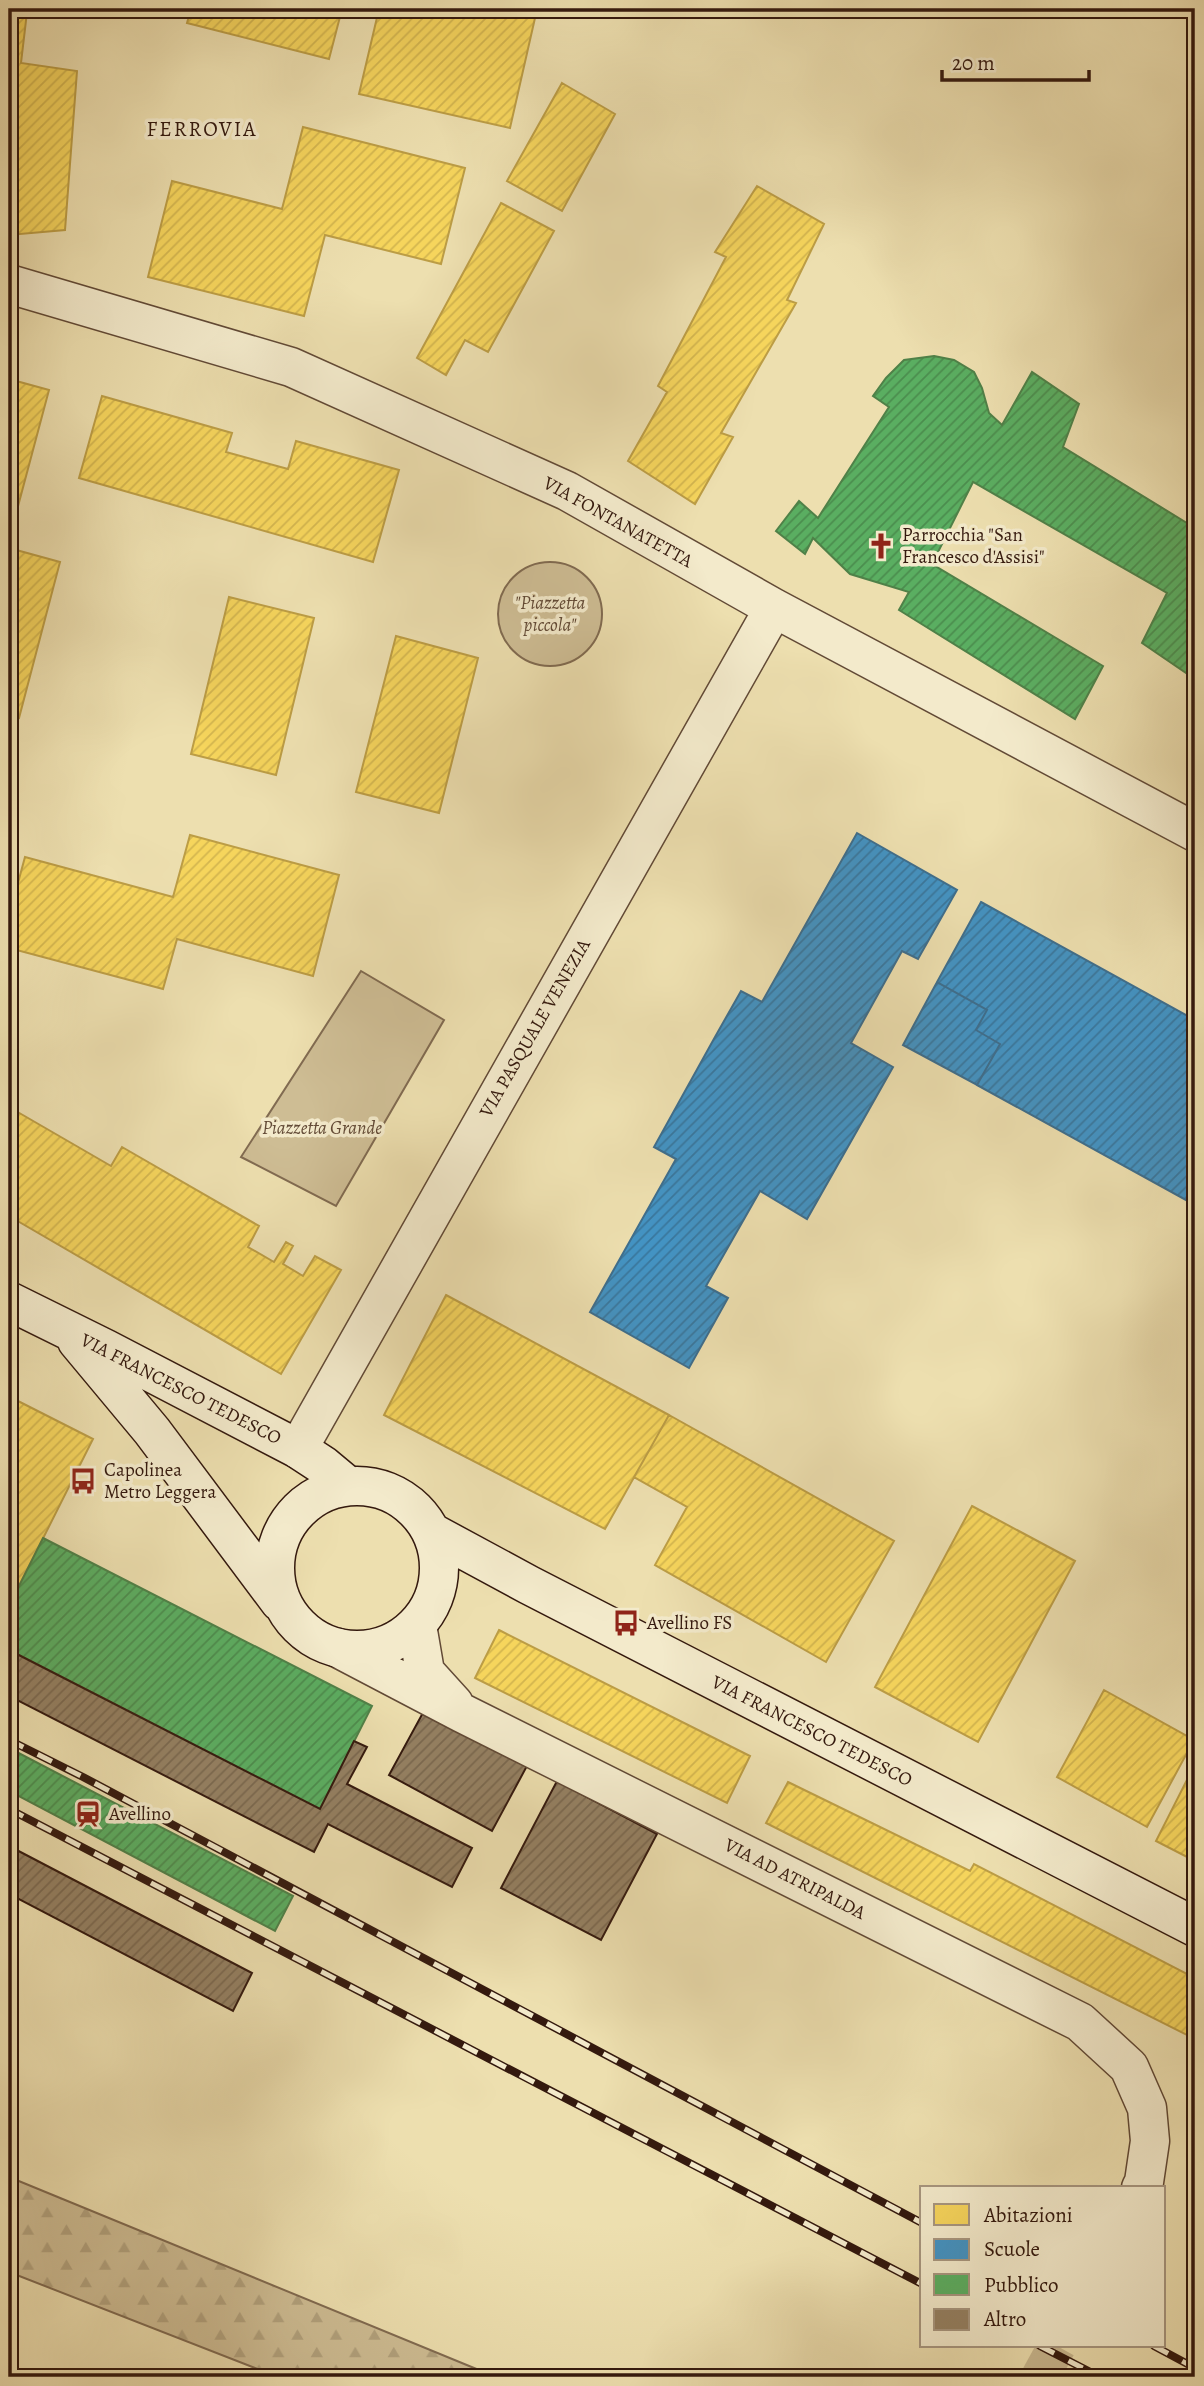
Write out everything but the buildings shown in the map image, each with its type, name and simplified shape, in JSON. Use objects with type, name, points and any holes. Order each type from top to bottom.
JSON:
[{"type":"street","name":"VIA FONTANATETTA","points":[[9,284],[291,367],[567,491],[774,608],[1195,832]]},
{"type":"street","name":"VIA PASQUALE VENEZIA","points":[[298,1449],[774,608]]},
{"type":"street","name":"VIA FRANCESCO TEDESCO","points":[[9,1301],[298,1449],[348,1486]]},
{"type":"street","points":[[69,1331],[152,1431],[289,1614],[303,1630],[320,1641],[338,1648],[367,1650],[394,1641],[417,1625],[429,1608],[439,1569],[431,1532],[417,1511],[397,1496],[373,1487],[348,1486],[321,1493],[298,1510],[283,1534],[276,1560],[278,1588],[289,1614]]},
{"type":"street","name":"VIA FRANCESCO TEDESCO","points":[[431,1532],[1195,1927]]},
{"type":"street","points":[[436,1588],[464,1583],[529,1585]]},
{"type":"street","points":[[417,1625],[425,1672],[462,1713]]},
{"type":"street","name":"VIA AD ATRIPALDA","points":[[338,1648],[462,1713],[1080,2022],[1129,2067],[1147,2108],[1150,2141],[1142,2186]]},
{"type":"green space","name":"\"Piazzetta piccola\"","points":[[550,562],[570,566],[593,585],[598,594],[602,614],[598,634],[579,657],[570,662],[550,666],[530,662],[507,643],[502,634],[498,614],[502,594],[521,571],[530,566]]},
{"type":"green space","name":"Piazzetta Grande","points":[[361,971],[444,1020],[336,1206],[241,1157]]},
{"type":"green space","points":[[9,2177],[496,2377],[278,2377],[9,2272]]},
{"type":"tunnel","points":[[1040,2377],[1056,2348]]},
{"type":"railway","points":[[9,1740],[920,2222]]},
{"type":"railway","points":[[9,1809],[920,2283]]},
{"type":"railway","points":[[1044,2348],[1100,2377]]},
{"type":"railway","points":[[1158,2348],[1195,2368]]},
{"type":"place","name":"Parrocchia \"San Francesco d'Assisi\"","points":[[881,546]]},
{"type":"place","name":"Capolinea Metro Leggera","points":[[83,1481]]},
{"type":"place","name":"Avellino FS","points":[[626,1623]]},
{"type":"place","name":"Avellino","points":[[88,1814]]},
{"type":"district","name":"FERROVIA","points":[[202,129]]}]
